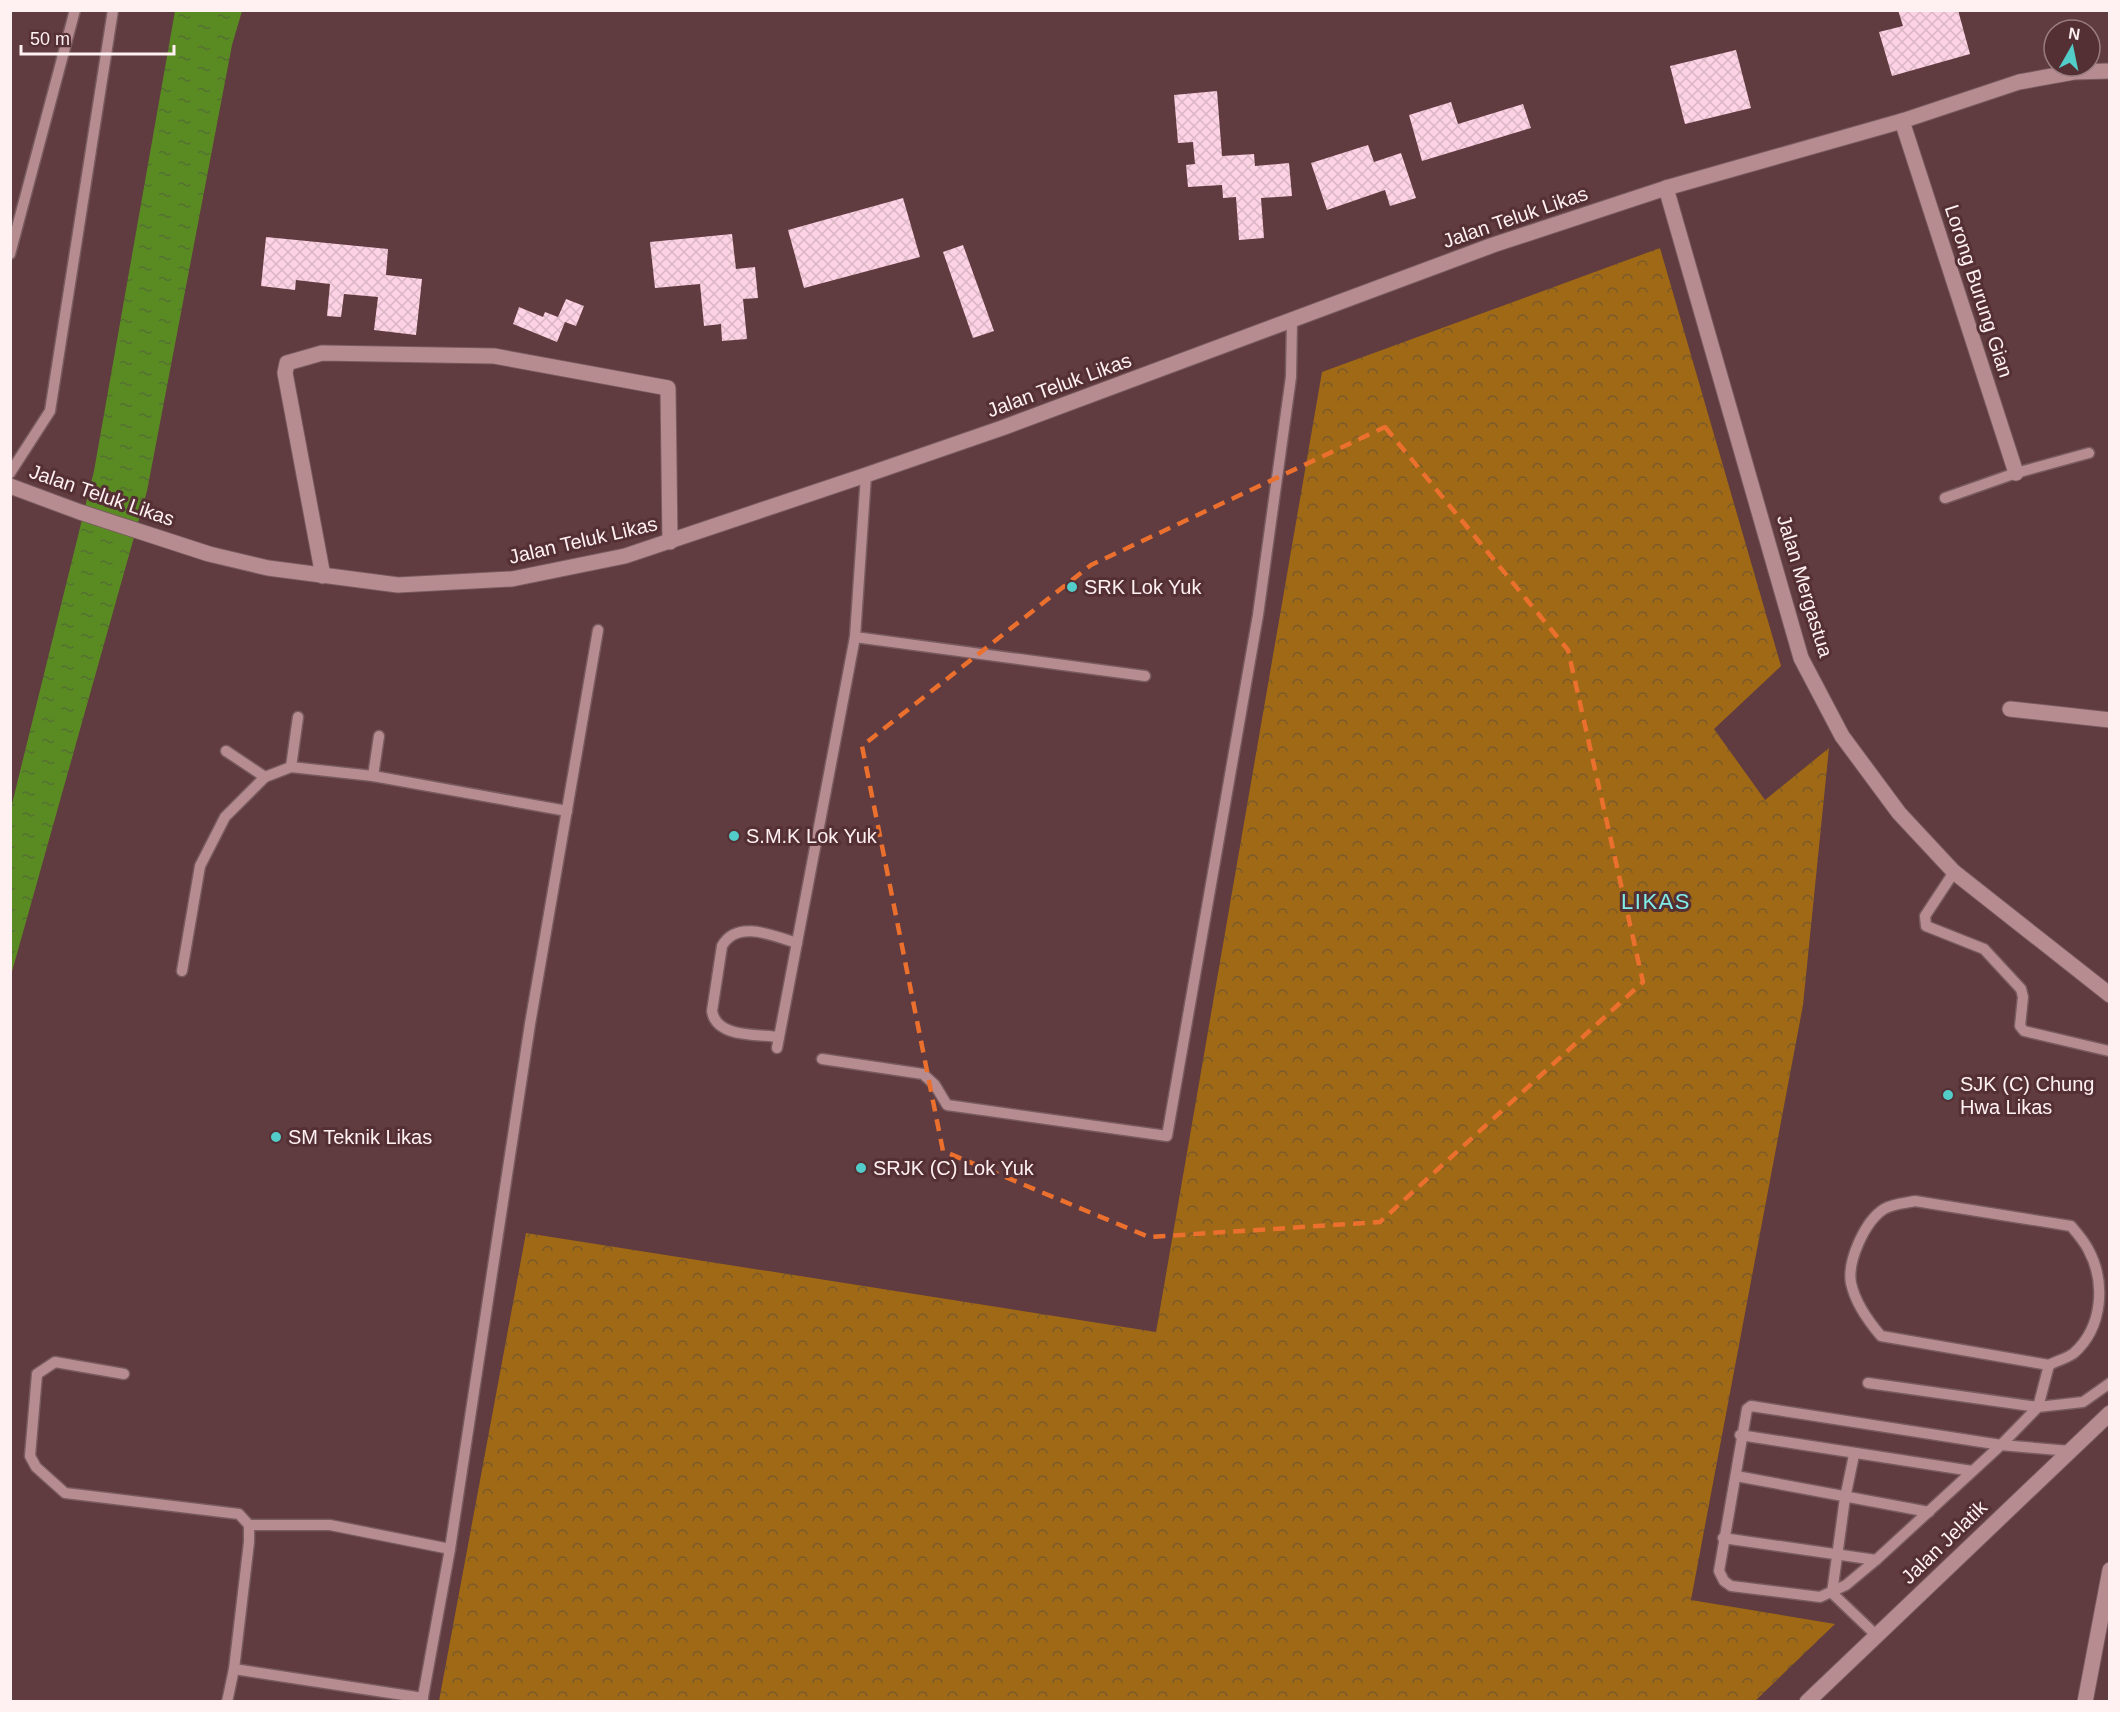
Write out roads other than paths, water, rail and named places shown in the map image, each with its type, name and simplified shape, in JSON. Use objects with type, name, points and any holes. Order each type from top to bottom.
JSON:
[{"type":"street","name":"Jalan Teluk Likas","points":[[10,486],[80,512],[232,560],[323,576],[398,585],[512,579],[625,556],[670,542],[866,475],[1292,321],[1493,245],[1666,188],[1902,121],[2019,82],[2074,72],[2109,71]]},
{"type":"street","name":"Lorong Burung Gian","points":[[1902,121],[2016,473]]},
{"type":"street","name":"Jalan Mergastua","points":[[1666,188],[1802,658],[1842,736],[1858,760],[1923,841],[1954,872],[2109,992]]},
{"type":"street","points":[[323,576],[285,373],[287,363],[322,352],[494,356],[668,388],[670,542]]},
{"type":"street","points":[[2010,709],[2109,720]]},
{"type":"street","name":"Jalan Jelatik","points":[[1807,1701],[2109,1413]]},
{"type":"street","points":[[2085,1701],[2109,1570]]},
{"type":"lane","points":[[10,255],[75,10]]},
{"type":"lane","points":[[10,473],[50,411],[114,10]]},
{"type":"lane","points":[[822,1059],[923,1074],[935,1085],[947,1105],[1167,1136],[1258,615],[1291,377],[1292,321]]},
{"type":"lane","points":[[1944,498],[2016,473],[2089,453]]},
{"type":"lane","points":[[797,943],[740,931],[727,937],[722,946],[712,1011],[713,1021],[718,1027],[778,1043],[797,943],[855,637],[866,475]]},
{"type":"lane","points":[[234,1669],[423,1700],[450,1549],[530,1024],[598,630]]},
{"type":"lane","points":[[855,637],[1145,676]]},
{"type":"lane","points":[[291,767],[298,717]]},
{"type":"lane","points":[[373,776],[379,736]]},
{"type":"lane","points":[[226,751],[265,777]]},
{"type":"lane","points":[[182,971],[200,866],[225,817],[265,777],[291,767],[373,776],[567,811]]},
{"type":"lane","points":[[1954,872],[1925,916],[1926,926],[1984,949],[2020,989],[2024,997],[2020,1026],[2024,1031],[2109,1051]]},
{"type":"lane","points":[[2049,1365],[1881,1336],[1871,1325],[1851,1282],[1857,1249],[1868,1223],[1885,1208],[1915,1201],[2071,1226],[2088,1248],[2097,1272],[2101,1297],[2092,1330],[2073,1353],[2049,1365],[2038,1407],[2001,1445],[1876,1560],[1832,1593],[1820,1597],[1731,1586],[1724,1581],[1719,1571],[1723,1538],[1736,1476],[1740,1435],[1747,1409],[1751,1406],[2001,1445],[2070,1450]]},
{"type":"lane","points":[[124,1374],[55,1362],[37,1374],[30,1456],[36,1467],[65,1492],[239,1514],[249,1525],[234,1669],[227,1701]]},
{"type":"lane","points":[[1868,1383],[2038,1407],[2083,1402],[2109,1383]]},
{"type":"lane","points":[[1740,1435],[1854,1455],[1972,1471]]},
{"type":"lane","points":[[1832,1593],[1845,1498],[1854,1455]]},
{"type":"lane","points":[[1736,1476],[1929,1512]]},
{"type":"lane","points":[[249,1525],[330,1525],[450,1549]]},
{"type":"lane","points":[[1723,1538],[1876,1560]]},
{"type":"lane","points":[[1832,1593],[1876,1635]]},
{"type":"water","points":[[175,11],[242,11],[232,45],[147,491],[11,975],[11,808],[94,471]]},
{"type":"place","name":"SRK Lok Yuk","points":[[1072,587]]},
{"type":"place","name":"S.M.K Lok Yuk","points":[[734,836]]},
{"type":"place","name":"SJK (C) Chung Hwa Likas","points":[[1948,1095]]},
{"type":"place","name":"SM Teknik Likas","points":[[276,1137]]},
{"type":"place","name":"SRJK (C) Lok Yuk","points":[[861,1168]]},
{"type":"district","name":"LIKAS","points":[[1656,901]]}]
